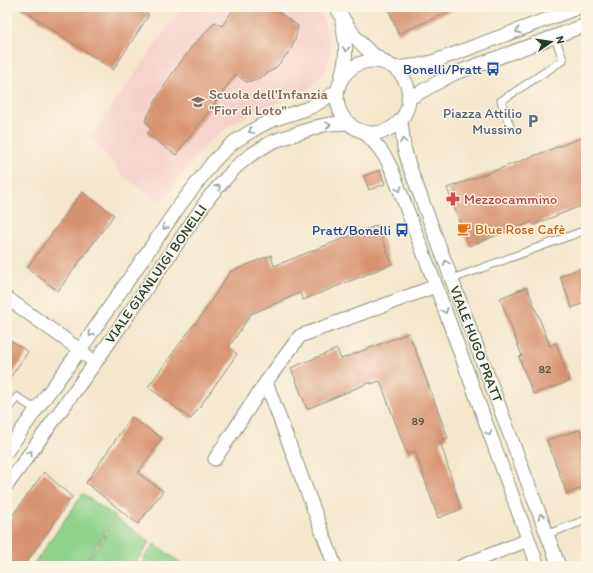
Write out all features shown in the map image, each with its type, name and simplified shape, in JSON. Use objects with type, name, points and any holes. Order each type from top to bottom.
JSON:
[{"type":"street","points":[[396,68],[420,65],[435,61],[580,7]]},
{"type":"street","points":[[339,12],[350,31],[361,45],[372,55],[396,68],[406,82],[408,99],[406,109],[401,120],[387,131],[365,133],[349,123],[339,108],[337,96],[338,86],[346,53],[346,45],[339,12]]},
{"type":"street","points":[[408,99],[436,82],[453,74],[586,25]]},
{"type":"street","points":[[338,86],[347,71],[356,64],[368,61],[383,61]]},
{"type":"street","name":"VIALE GIANLUIGI BONELLI","points":[[7,451],[80,350],[200,177],[218,156],[240,138],[258,127],[272,120],[310,107],[338,86]]},
{"type":"street","name":"VIALE HUGO PRATT","points":[[401,120],[402,140],[406,158],[559,566]]},
{"type":"street","name":"VIALE GIANLUIGI BONELLI","points":[[7,485],[95,363],[210,196],[236,167],[249,156],[277,140],[320,126],[349,123]]},
{"type":"street","name":"VIALE HUGO PRATT","points":[[365,133],[378,146],[389,164],[436,286],[538,566]]},
{"type":"street","points":[[215,459],[266,382],[300,336],[436,286]]},
{"type":"street","points":[[7,298],[80,350],[95,363]]},
{"type":"street","points":[[266,382],[335,566]]},
{"type":"street","points":[[462,566],[528,540]]},
{"type":"lane","points":[[510,126],[501,101],[563,60],[554,37]]},
{"type":"lane","points":[[452,279],[586,230]]},
{"type":"lane","points":[[7,410],[17,397],[36,410]]},
{"type":"lane","points":[[548,534],[586,520]]},
{"type":"shaded area","name":"Scuola dell'Infanzia \"Fior di Loto\"","points":[[182,7],[314,7],[327,27],[331,45],[329,60],[325,72],[306,92],[254,112],[229,126],[206,145],[161,203],[123,176],[91,136]]},
{"type":"green space","points":[[83,494],[116,517],[82,566],[37,566],[34,564]]},
{"type":"green space","points":[[117,519],[150,542],[133,566],[84,566]]},
{"type":"green space","points":[[154,544],[185,566],[139,566]]},
{"type":"building","points":[[19,7],[138,7],[149,15],[113,70]]},
{"type":"building","points":[[235,7],[272,7],[298,26],[295,40],[291,49],[280,63],[273,70],[258,79],[246,82],[236,74],[176,155],[147,134],[151,128],[145,121],[172,74],[192,47],[215,22],[222,26]]},
{"type":"building","points":[[388,7],[459,7],[398,34]]},
{"type":"building","points":[[586,136],[586,204],[533,225],[532,222],[469,246],[447,188]]},
{"type":"building","points":[[380,170],[385,184],[369,190],[364,176]]},
{"type":"building","points":[[82,192],[114,215],[58,291],[27,268]]},
{"type":"building","points":[[377,225],[392,264],[303,300],[300,293],[251,314],[229,347],[237,354],[191,419],[148,387],[195,323],[196,324],[230,272],[271,255],[274,266]]},
{"type":"building","points":[[586,266],[586,302],[572,308],[560,276]]},
{"type":"building","points":[[527,287],[550,346],[556,343],[570,381],[533,394],[519,357],[522,356],[500,298]]},
{"type":"building","points":[[409,333],[448,438],[440,441],[461,509],[438,518],[415,451],[407,454],[380,381],[371,384],[371,382],[307,409],[291,368],[337,349],[341,359]]},
{"type":"building","points":[[7,338],[28,352],[7,382]]},
{"type":"building","points":[[131,417],[162,438],[138,473],[163,491],[138,524],[86,483]]},
{"type":"building","points":[[580,430],[586,445],[586,486],[567,494],[547,440]]},
{"type":"building","points":[[44,472],[72,497],[24,566],[7,566],[7,523]]},
{"type":"place","name":"Bonelli/Pratt","points":[[493,69]]},
{"type":"place","name":"Scuola dell'Infanzia \"Fior di Loto\"","points":[[198,102]]},
{"type":"place","name":"Piazza Attilio Mussino","points":[[533,121]]},
{"type":"place","name":"Mezzocammino","points":[[453,199]]},
{"type":"place","name":"Blue Rose Cafè","points":[[464,229]]},
{"type":"place","name":"Pratt/Bonelli","points":[[402,230]]}]
